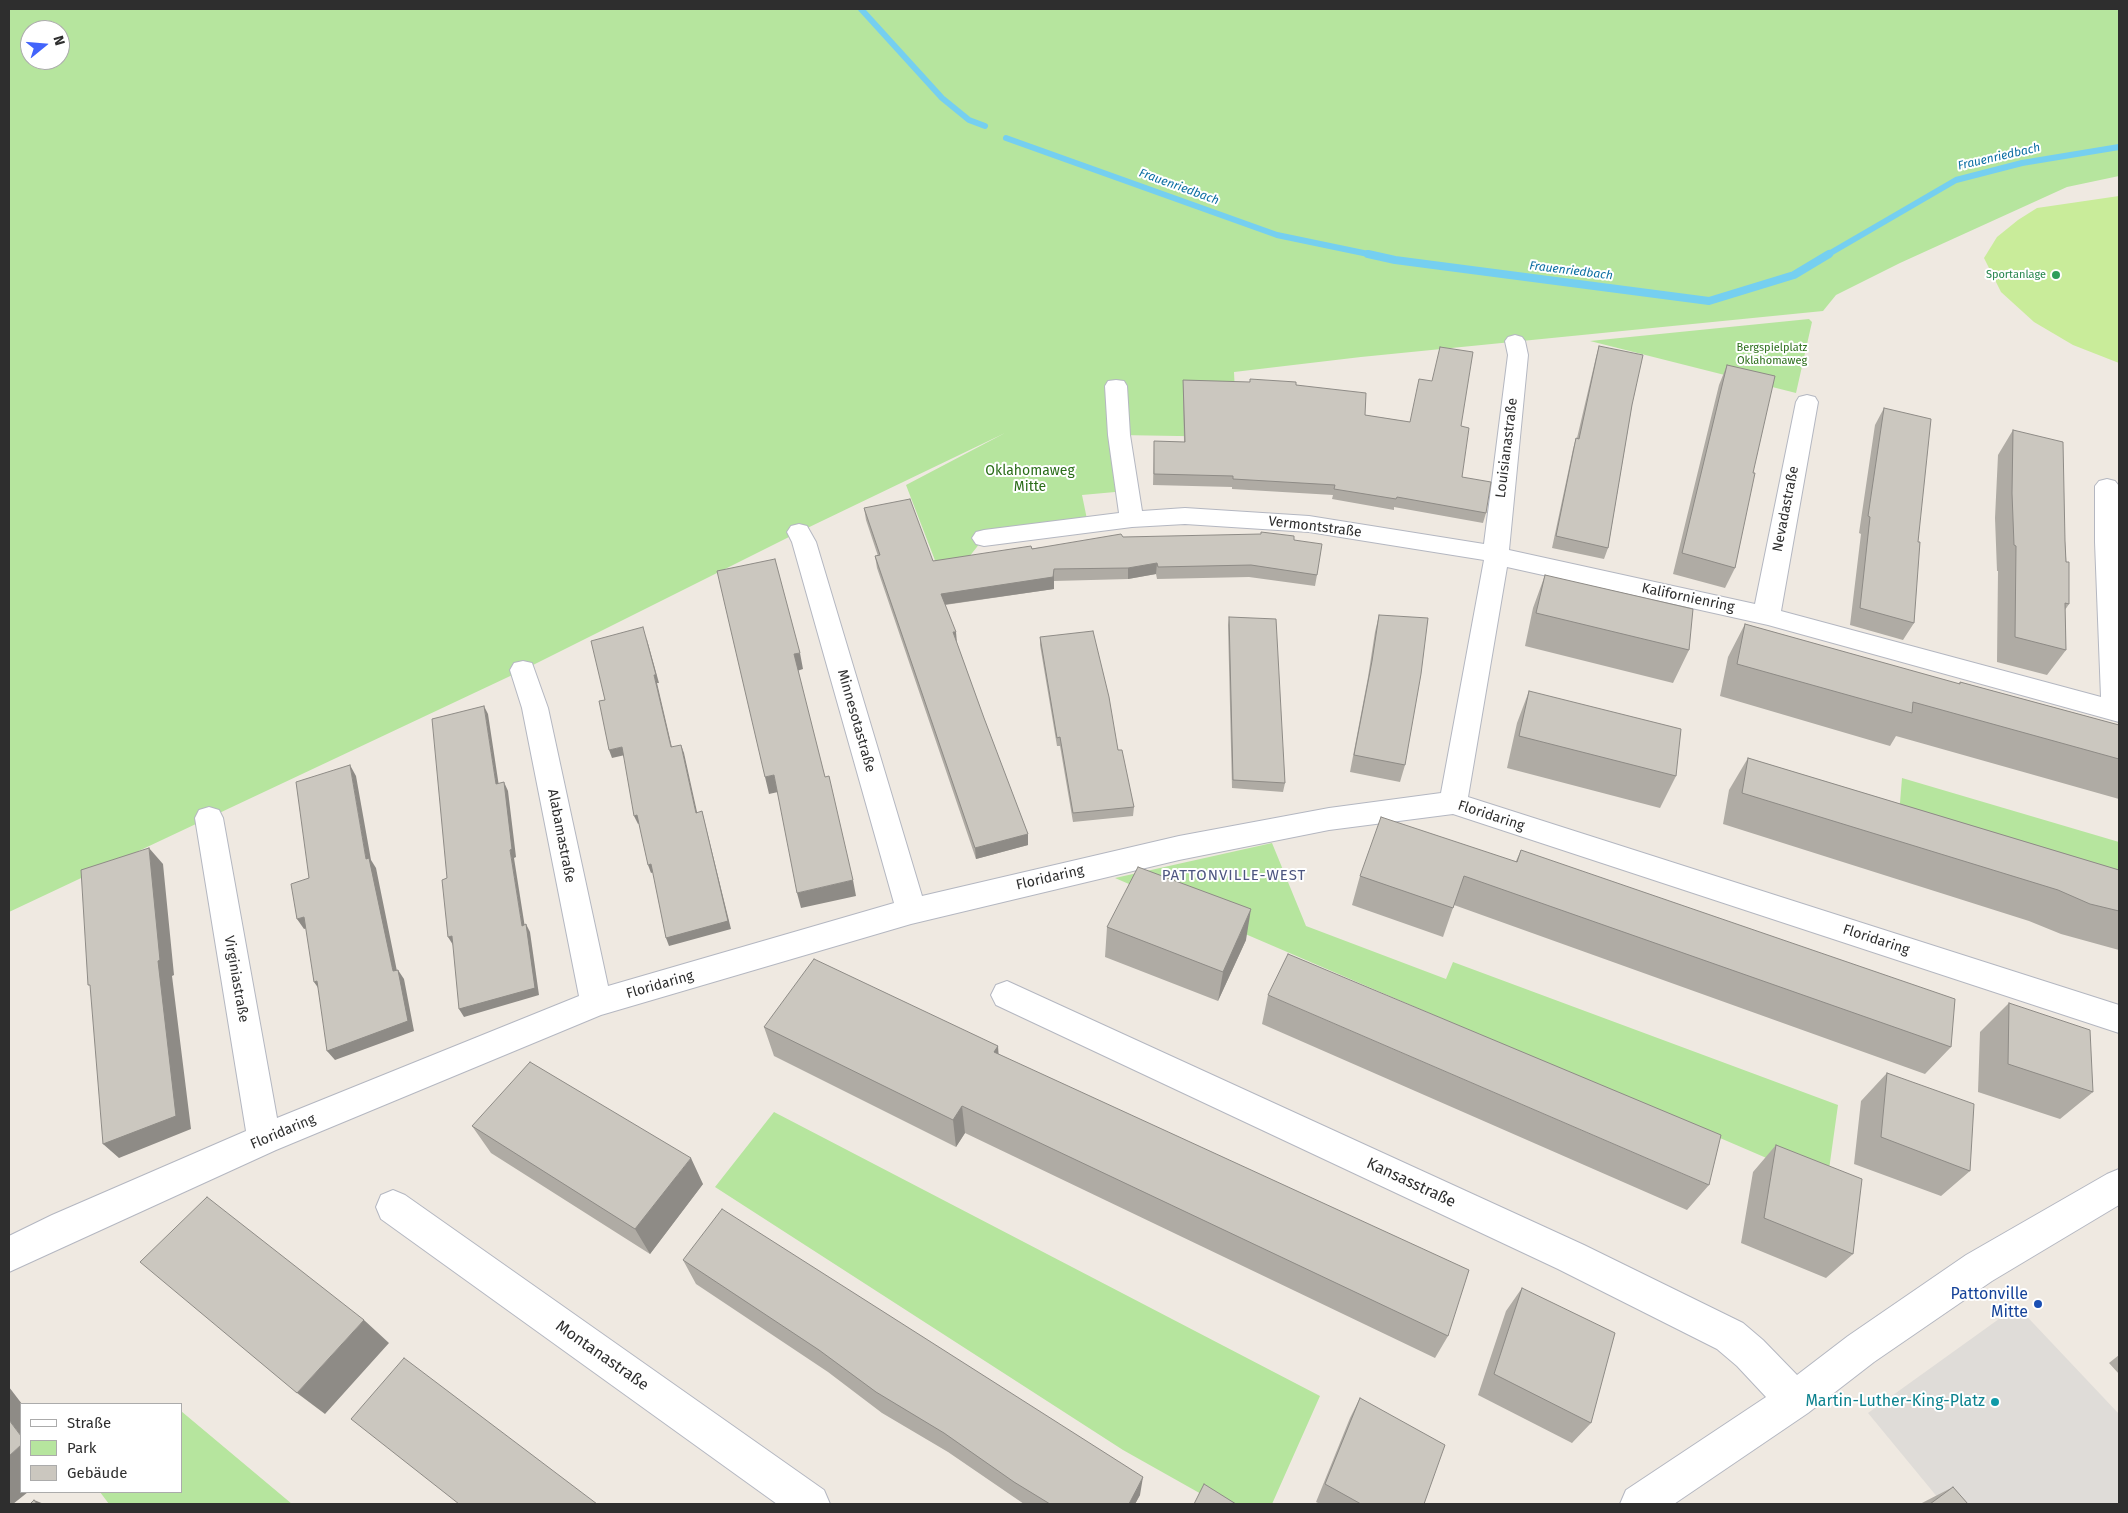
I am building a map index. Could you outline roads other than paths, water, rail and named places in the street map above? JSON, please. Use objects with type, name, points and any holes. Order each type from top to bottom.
[{"type":"street","name":"Louisianastraße","points":[[1497,556],[1496,545],[1518,355],[1515,341]]},
{"type":"street","points":[[1116,386],[1120,444],[1126,491],[1132,519]]},
{"type":"street","name":"Nevadastraße","points":[[1768,616],[1768,602],[1807,402]]},
{"type":"street","points":[[2107,486],[2114,693],[2118,712]]},
{"type":"street","name":"Vermontstraße","points":[[984,538],[1132,519],[1185,516],[1249,518],[1309,524],[1477,550],[1497,556]]},
{"type":"street","name":"Minnesotastraße","points":[[799,532],[804,542],[911,911]]},
{"type":"street","name":"Kalifornienring","points":[[1497,556],[1768,616],[2118,712]]},
{"type":"street","points":[[1453,803],[1497,556]]},
{"type":"street","name":"Alabamastraße","points":[[523,670],[535,708],[596,1003]]},
{"type":"street","name":"Floridaring","points":[[9,1254],[64,1227],[264,1139],[596,1003],[911,911],[1179,848],[1329,819],[1453,803],[2119,1019]]},
{"type":"street","name":"Virginiastraße","points":[[209,818],[264,1139]]},
{"type":"street","name":"Kansasstraße","points":[[1007,995],[1571,1257],[1730,1336],[1750,1353],[1795,1400]]},
{"type":"street","points":[[1640,1504],[1795,1400],[1861,1349],[1979,1268],[2119,1186]]},
{"type":"street","name":"Montanastraße","points":[[393,1207],[810,1504]]},
{"type":"waterway","name":"Frauenriedbach","points":[[861,9],[942,98],[969,120],[985,126]]},
{"type":"waterway","name":"Frauenriedbach","points":[[1006,138],[1277,235],[1373,255]]},
{"type":"waterway","name":"Frauenriedbach","points":[[1827,255],[1956,180],[2022,163],[2119,147]]},
{"type":"waterway","name":"Frauenriedbach","points":[[1368,254],[1395,260],[1709,301],[1794,275],[1829,254]]},
{"type":"place","name":"Sportanlage","points":[[2056,275]]},
{"type":"place","name":"Pattonville Mitte","points":[[2038,1304]]},
{"type":"place","name":"Martin-Luther-King-Platz","points":[[1995,1402]]},
{"type":"district","name":"PATTONVILLE-WEST","points":[[1234,876]]},
{"type":"park label","name":"Bergspielplatz Oklahomaweg","points":[[1772,354]]},
{"type":"park label","name":"Oklahomaweg Mitte","points":[[1030,480]]}]
